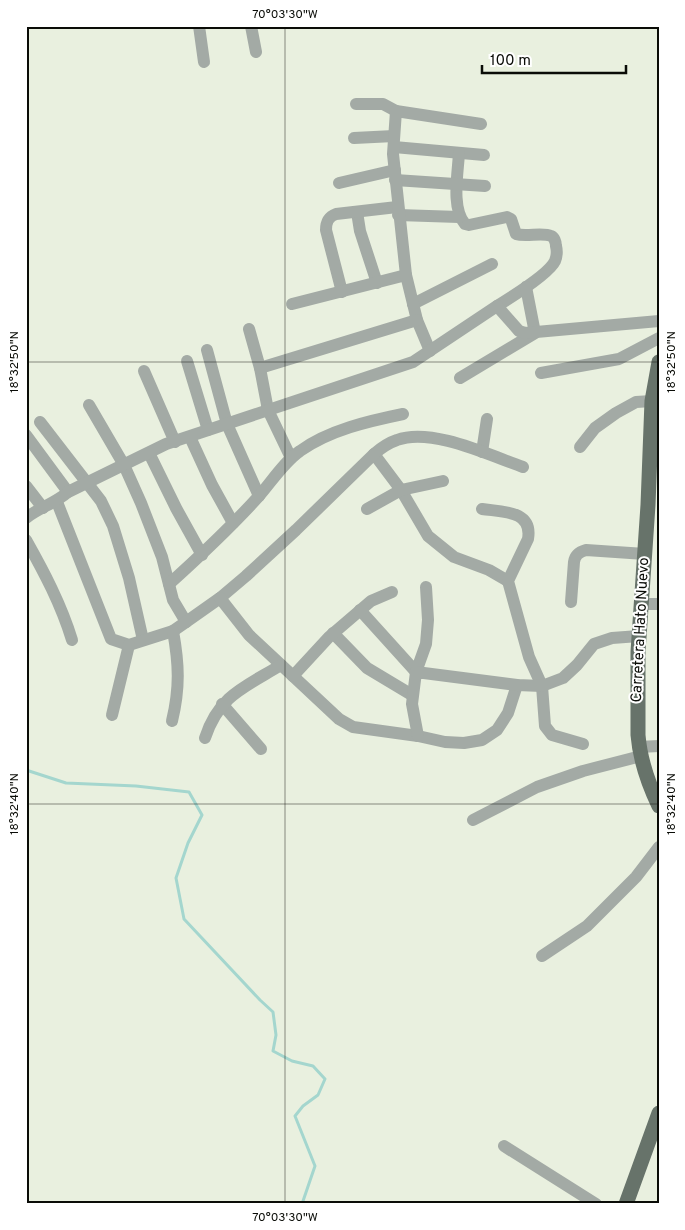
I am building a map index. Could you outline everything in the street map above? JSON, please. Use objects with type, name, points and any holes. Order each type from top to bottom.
[{"type":"main road","name":"Carretera Hato Nuevo","points":[[659,362],[652,401],[639,636],[640,752],[648,783],[659,806]]},
{"type":"main road","points":[[626,1204],[659,1113]]},
{"type":"street","points":[[200,26],[204,62]]},
{"type":"street","points":[[251,26],[256,52]]},
{"type":"street","points":[[356,104],[383,104],[396,111],[481,124]]},
{"type":"street","points":[[396,111],[394,141],[395,175],[406,275],[417,320],[430,351]]},
{"type":"street","points":[[354,138],[394,141],[459,153],[484,155]]},
{"type":"street","points":[[26,518],[57,502],[68,492],[174,442],[413,362],[526,287],[553,263],[556,254],[556,244],[552,236],[516,234],[511,219],[507,217],[468,226],[463,223],[457,207],[459,153]]},
{"type":"street","points":[[339,183],[395,175],[485,186]]},
{"type":"street","points":[[342,292],[326,226],[327,221],[332,216],[357,212],[398,211],[459,216]]},
{"type":"street","points":[[357,212],[360,231],[377,284]]},
{"type":"street","points":[[412,304],[492,264]]},
{"type":"street","points":[[292,304],[377,284],[406,275]]},
{"type":"street","points":[[526,287],[535,333]]},
{"type":"street","points":[[496,306],[519,331],[535,333],[659,322]]},
{"type":"street","points":[[260,368],[417,320]]},
{"type":"street","points":[[249,329],[260,368],[268,410],[291,458]]},
{"type":"street","points":[[460,378],[535,333]]},
{"type":"street","points":[[541,373],[619,359],[659,338]]},
{"type":"street","points":[[207,350],[227,424],[259,496]]},
{"type":"street","points":[[187,361],[208,430]]},
{"type":"street","points":[[144,371],[174,442]]},
{"type":"street","points":[[580,447],[595,428],[616,413],[636,402],[652,401]]},
{"type":"street","points":[[89,405],[124,465],[142,503],[162,558],[173,600],[186,622]]},
{"type":"street","points":[[169,584],[202,555],[259,496],[291,458],[300,451],[326,435],[375,420],[403,414]]},
{"type":"street","points":[[482,452],[487,419]]},
{"type":"street","points":[[40,422],[101,500],[113,526],[129,578],[144,640]]},
{"type":"street","points":[[26,435],[68,492]]},
{"type":"street","points":[[57,502],[111,639],[129,645],[173,631],[220,598],[296,530],[374,454],[398,439],[420,436],[444,439],[523,466]]},
{"type":"street","points":[[190,437],[212,485],[233,523]]},
{"type":"street","points":[[149,453],[202,555]]},
{"type":"street","points":[[374,454],[401,490],[428,536],[454,556],[508,580]]},
{"type":"street","points":[[367,509],[401,490],[443,481]]},
{"type":"street","points":[[26,486],[43,508]]},
{"type":"street","points":[[482,509],[516,514],[526,521],[529,528],[528,538],[524,550],[508,580],[530,657],[542,686],[545,726],[552,735],[583,744]]},
{"type":"street","points":[[26,540],[64,614],[72,640]]},
{"type":"street","points":[[571,602],[574,562],[581,552],[586,550],[645,554]]},
{"type":"street","points":[[418,736],[412,695],[416,672],[426,644],[428,620],[426,587]]},
{"type":"street","points":[[293,676],[333,633],[360,610],[371,601],[392,592]]},
{"type":"street","points":[[220,598],[249,635],[344,723],[353,727],[418,736],[445,742],[464,743],[482,740],[498,730],[508,713],[517,685]]},
{"type":"street","points":[[641,604],[659,604]]},
{"type":"street","points":[[360,610],[416,672],[517,685],[542,686],[563,678],[577,665],[594,644],[612,638],[639,636]]},
{"type":"street","points":[[172,721],[177,699],[178,678],[178,661],[173,631]]},
{"type":"street","points":[[333,633],[368,668],[412,695]]},
{"type":"street","points":[[112,715],[129,645]]},
{"type":"street","points":[[205,738],[210,722],[222,704],[235,693],[282,665]]},
{"type":"street","points":[[222,704],[261,749]]},
{"type":"street","points":[[473,820],[538,787],[659,746]]},
{"type":"street","points":[[542,956],[587,926],[636,877],[659,847]]},
{"type":"street","points":[[504,1146],[596,1204]]},
{"type":"waterway","points":[[26,770],[66,783],[136,786],[189,792],[202,815],[188,843],[176,878],[184,919],[273,1012],[276,1035],[273,1051],[292,1061],[313,1066],[325,1079],[318,1095],[303,1106],[295,1116],[315,1166],[302,1204]]}]
